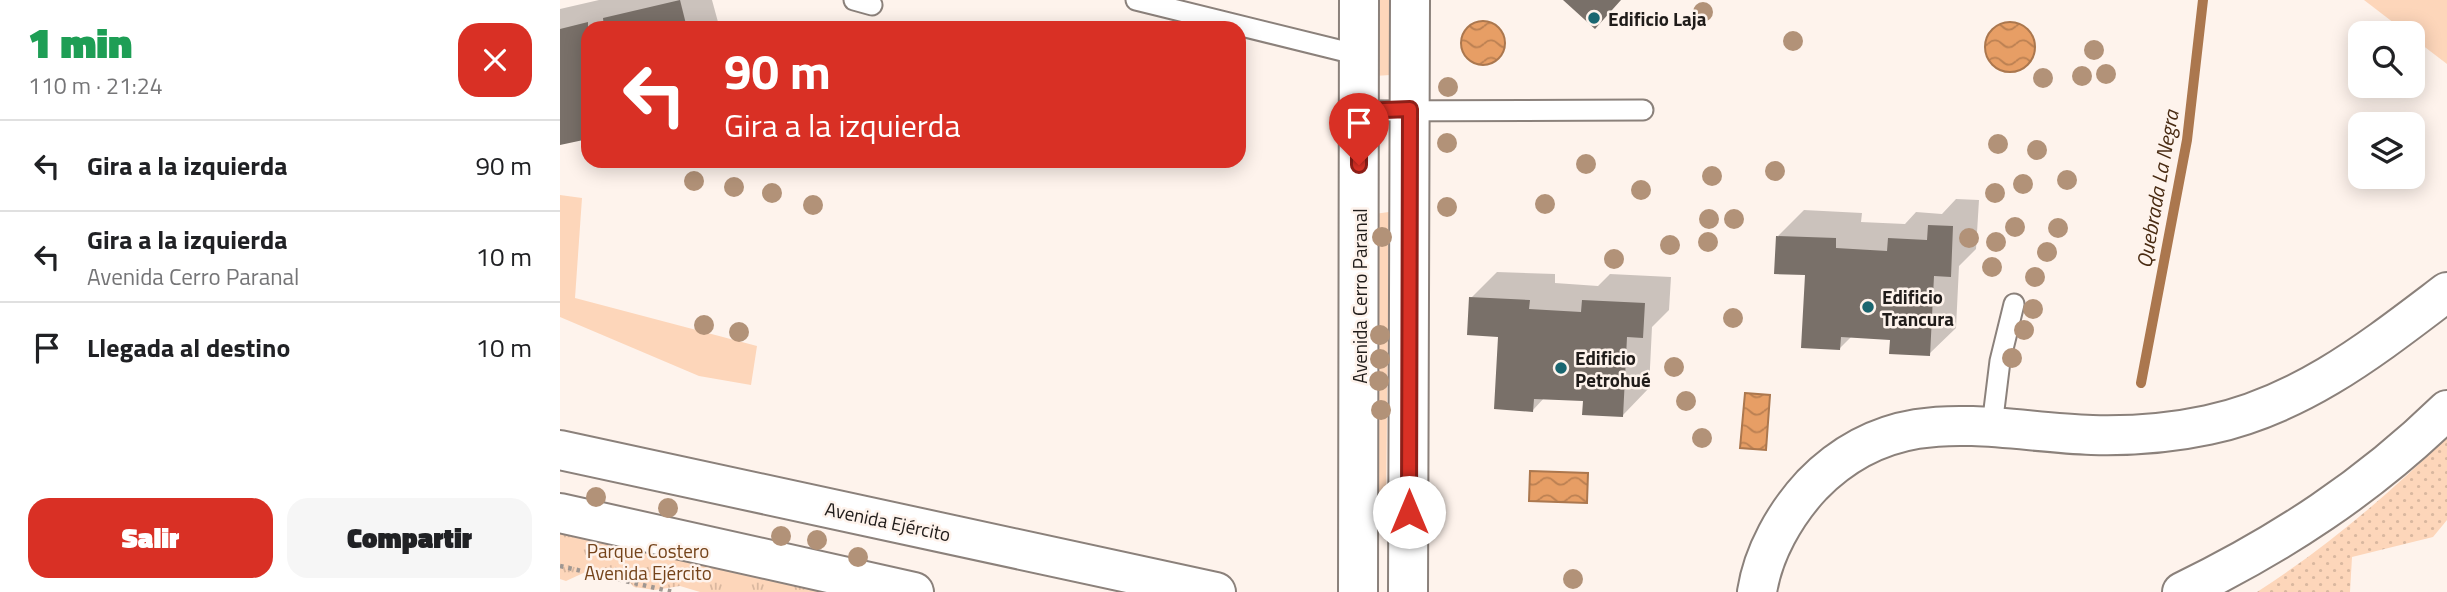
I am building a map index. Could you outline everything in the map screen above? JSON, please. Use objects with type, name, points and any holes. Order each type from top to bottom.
[{"type":"main road","name":"Avenida Cerro Paranal","points":[[1358,592],[1359,0]]},
{"type":"main road","points":[[1408,592],[1410,0]]},
{"type":"main road","points":[[1757,592],[1765,561],[1785,520],[1818,480],[1850,454],[1896,432],[1921,426],[1962,424],[2093,435],[2130,434],[2208,425],[2245,415],[2300,393],[2338,372],[2447,292]]},
{"type":"main road","points":[[2182,592],[2252,558],[2322,514],[2388,464],[2447,410]]},
{"type":"main road","name":"Avenida Ejército","points":[[560,450],[1216,592]]},
{"type":"main road","points":[[560,513],[914,592]]},
{"type":"lane","points":[[1136,0],[1221,21]]},
{"type":"lane","points":[[1246,27],[1359,55]]},
{"type":"lane","points":[[1359,111],[1643,110]]},
{"type":"lane","points":[[1992,426],[2000,361],[2014,303]]},
{"type":"path","points":[[560,566],[673,592]]},
{"type":"green space","points":[[1375,0],[1390,0],[1390,75],[1375,76]]},
{"type":"green space","points":[[2364,0],[2447,0],[2447,64],[2425,47],[2425,21],[2391,21]]},
{"type":"green space","points":[[560,195],[582,198],[575,298],[757,346],[751,385],[699,376],[560,317]]},
{"type":"green space","points":[[1389,212],[1386,515],[1373,516],[1374,214]]},
{"type":"green space","points":[[2447,437],[2447,520],[2433,537],[2352,557],[2350,592],[2257,592],[2356,519]]},
{"type":"green space","name":"Parque Costero Avenida Ejército","points":[[560,513],[859,592],[700,592],[680,586],[655,590],[634,587],[621,573],[592,569],[566,581],[560,579]]},
{"type":"water","points":[[1483,21],[1498,28],[1505,43],[1498,58],[1483,65],[1468,58],[1461,43],[1468,28]]},
{"type":"water","points":[[2010,22],[2028,29],[2035,47],[2028,65],[2010,72],[1992,65],[1985,47],[1992,29]]},
{"type":"water","points":[[1745,393],[1770,395],[1766,450],[1740,448]]},
{"type":"water","points":[[1530,471],[1588,473],[1587,503],[1529,501]]},
{"type":"building","points":[[680,0],[685,21],[603,21],[603,18]]},
{"type":"building","name":"Edificio Laja","points":[[1563,0],[1621,0],[1595,29]]},
{"type":"building","points":[[581,24],[581,140],[560,145],[560,29]]},
{"type":"building","name":"Edificio Trancura","points":[[1928,225],[1953,226],[1951,277],[1934,276],[1930,356],[1889,354],[1890,340],[1841,337],[1840,350],[1801,348],[1805,275],[1774,274],[1776,236],[1836,238],[1836,248],[1887,251],[1888,238],[1927,240]]},
{"type":"building","name":"Edificio Petrohué","points":[[1469,297],[1530,300],[1529,309],[1581,312],[1582,300],[1645,303],[1643,338],[1627,337],[1623,417],[1582,415],[1583,401],[1534,399],[1533,412],[1494,409],[1498,337],[1467,335]]},
{"type":"waterway","name":"Quebrada La Negra","points":[[2141,383],[2187,140],[2203,0]]},
{"type":"place","name":"Edificio Laja","points":[[1594,18]]},
{"type":"place","name":"Edificio Trancura","points":[[1868,307]]},
{"type":"place","name":"Edificio Petrohué","points":[[1561,368]]},
{"type":"route","points":[[1359,165],[1359,111],[1410,109],[1409,512]]}]
